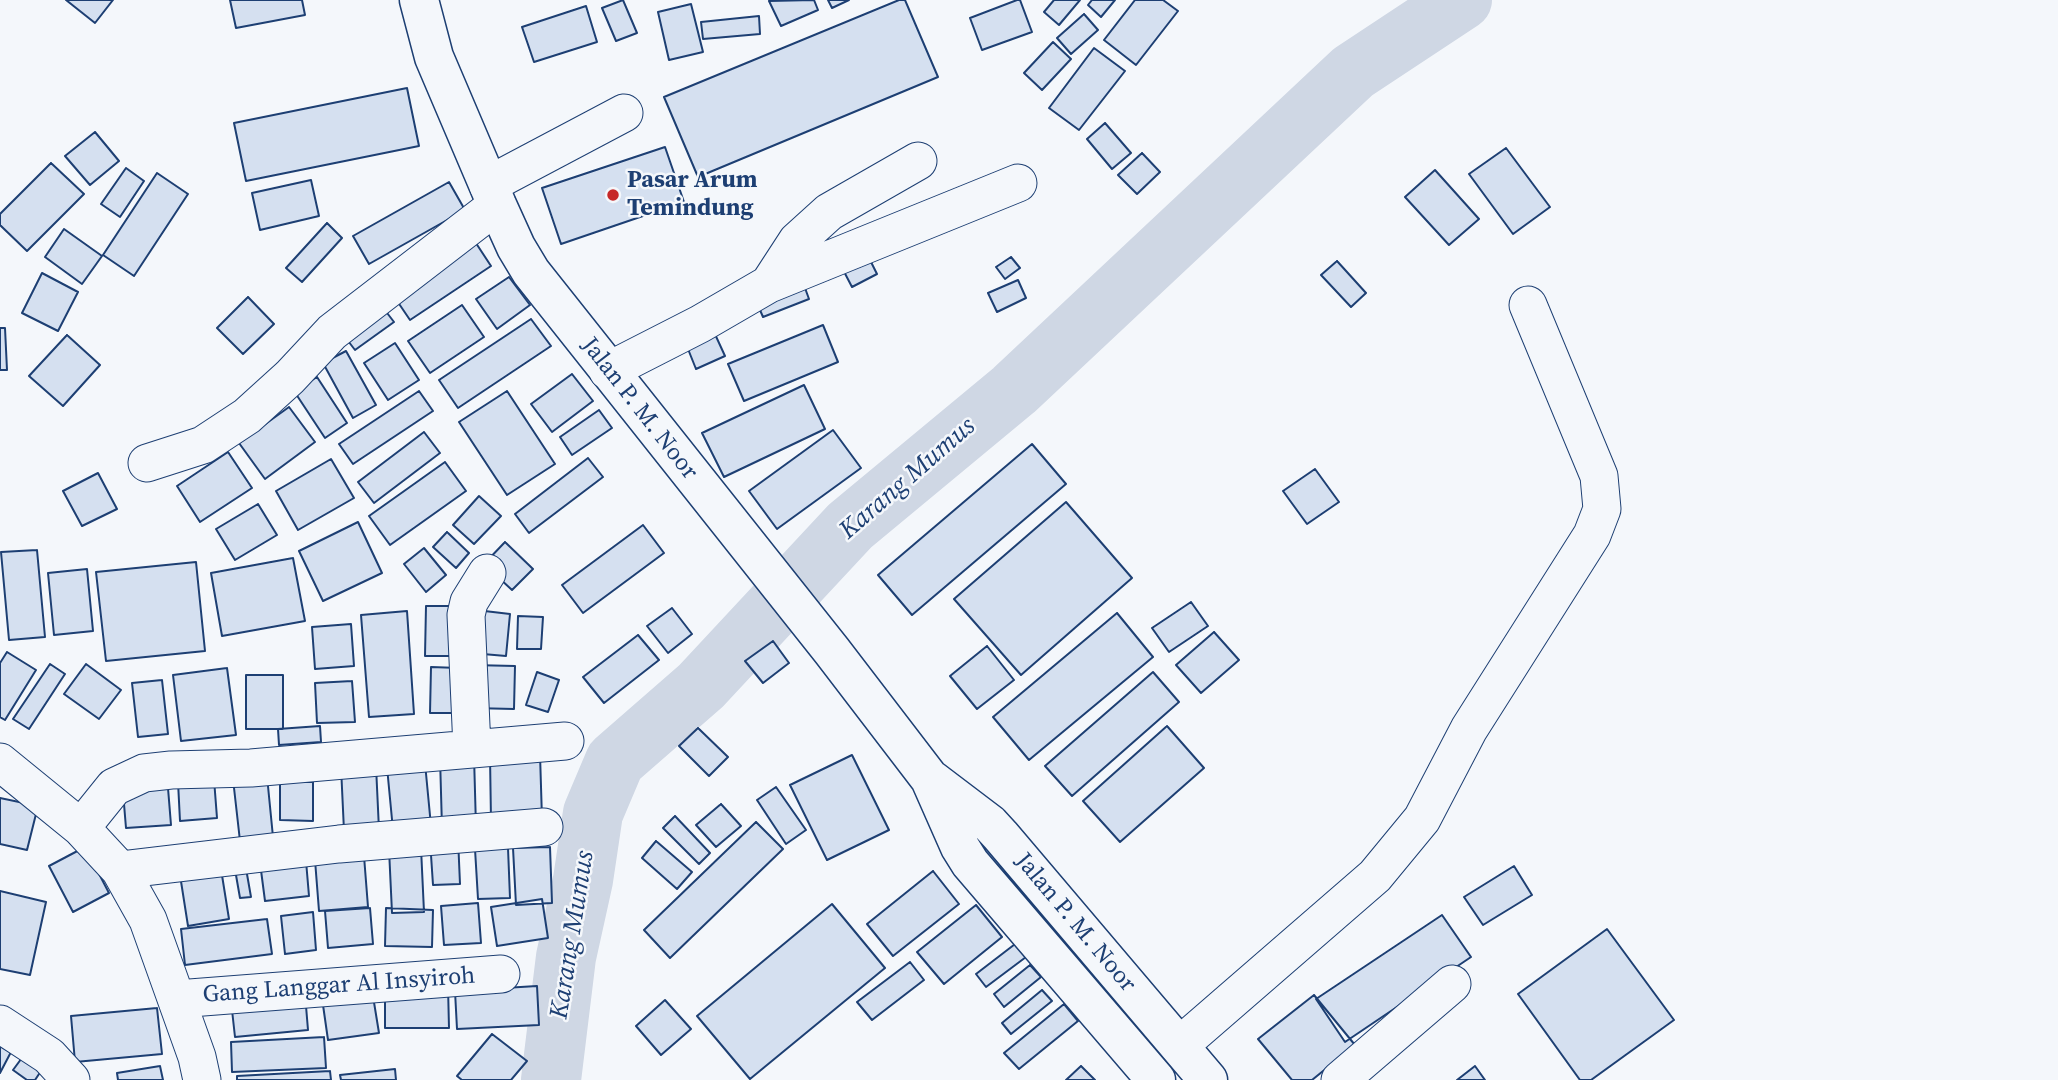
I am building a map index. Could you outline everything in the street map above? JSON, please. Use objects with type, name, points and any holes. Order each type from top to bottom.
[{"type":"highway","name":"Jalan P. M. Noor","points":[[419,0],[434,57],[492,195],[531,272],[832,651],[930,779],[960,847],[970,863],[1156,1080]]},
{"type":"highway","name":"Jalan P. M. Noor","points":[[930,779],[990,824],[1208,1080]]},
{"type":"street","points":[[147,463],[203,445],[247,416],[290,377],[332,332],[492,195],[624,113]]},
{"type":"street","points":[[769,284],[797,242],[829,212],[918,161]]},
{"type":"street","points":[[608,371],[700,324],[769,284],[1018,183]]},
{"type":"street","points":[[1179,1046],[1375,877],[1422,820],[1469,729],[1592,535],[1602,509],[1599,476],[1528,304]]},
{"type":"street","points":[[472,748],[466,615],[469,602],[487,573]]},
{"type":"street","points":[[81,828],[114,787],[144,773],[251,768],[565,741]]},
{"type":"street","points":[[0,762],[81,828],[120,870],[148,920],[197,1057],[202,1080]]},
{"type":"street","points":[[120,870],[339,844],[544,828]]},
{"type":"street","name":"Gang Langgar Al Insyiroh","points":[[177,999],[501,974]]},
{"type":"street","points":[[1340,1080],[1452,985]]},
{"type":"street","points":[[0,1024],[49,1056],[71,1080]]},
{"type":"building","points":[[66,0],[113,0],[95,23]]},
{"type":"building","points":[[230,0],[302,0],[305,15],[236,28]]},
{"type":"building","points":[[623,0],[637,33],[616,41],[602,8]]},
{"type":"building","points":[[814,0],[818,10],[781,26],[769,1]]},
{"type":"building","points":[[828,0],[849,0],[832,8]]},
{"type":"building","points":[[899,0],[905,0],[938,77],[698,177],[664,97]]},
{"type":"building","points":[[1020,0],[1032,32],[982,50],[970,18]]},
{"type":"building","points":[[1054,0],[1080,0],[1059,25],[1044,12]]},
{"type":"building","points":[[1092,0],[1115,0],[1101,17],[1088,5]]},
{"type":"building","points":[[1135,0],[1163,0],[1178,11],[1136,65],[1104,40]]},
{"type":"building","points":[[691,4],[703,52],[669,60],[658,12]]},
{"type":"building","points":[[586,6],[597,42],[534,62],[522,27]]},
{"type":"building","points":[[1084,14],[1098,30],[1071,54],[1057,38]]},
{"type":"building","points":[[759,16],[760,34],[703,39],[701,22]]},
{"type":"building","points":[[1053,42],[1071,59],[1042,90],[1024,73]]},
{"type":"building","points":[[1094,48],[1125,71],[1079,130],[1049,108]]},
{"type":"building","points":[[407,88],[419,146],[246,181],[234,123]]},
{"type":"building","points":[[1105,123],[1131,153],[1112,169],[1087,139]]},
{"type":"building","points":[[95,132],[119,161],[90,185],[65,156]]},
{"type":"building","name":"Pasar Arum Temindung","points":[[665,147],[684,202],[561,244],[542,188]]},
{"type":"building","points":[[1506,148],[1550,207],[1513,234],[1469,174]]},
{"type":"building","points":[[1142,153],[1160,172],[1137,194],[1118,175]]},
{"type":"building","points":[[51,163],[84,194],[27,251],[0,225],[0,214]]},
{"type":"building","points":[[126,168],[144,181],[120,217],[101,204]]},
{"type":"building","points":[[1435,170],[1479,219],[1449,245],[1405,197]]},
{"type":"building","points":[[157,173],[188,194],[134,276],[103,255]]},
{"type":"building","points":[[311,180],[319,216],[260,230],[252,193]]},
{"type":"building","points":[[449,182],[465,210],[369,264],[353,236]]},
{"type":"building","points":[[327,223],[342,238],[302,282],[286,268]]},
{"type":"building","points":[[64,229],[102,256],[82,284],[45,257]]},
{"type":"building","points":[[470,234],[491,266],[410,320],[389,289]]},
{"type":"building","points":[[865,250],[877,274],[852,287],[839,262]]},
{"type":"building","points":[[1011,257],[1020,268],[1005,279],[996,267]]},
{"type":"building","points":[[1337,261],[1366,293],[1351,307],[1321,275]]},
{"type":"building","points":[[42,273],[78,292],[58,331],[22,313]]},
{"type":"building","points":[[509,277],[530,305],[497,329],[476,299]]},
{"type":"building","points":[[801,277],[809,299],[763,317],[754,296]]},
{"type":"building","points":[[1018,280],[1026,298],[997,312],[988,293]]},
{"type":"building","points":[[248,297],[274,324],[243,354],[217,328]]},
{"type":"building","points":[[381,305],[394,322],[355,350],[342,333]]},
{"type":"building","points":[[462,305],[484,337],[430,373],[408,341]]},
{"type":"building","points":[[531,319],[551,346],[458,408],[439,380]]},
{"type":"building","points":[[823,325],[838,362],[744,401],[728,364]]},
{"type":"building","points":[[0,328],[5,328],[7,370],[0,370]]},
{"type":"building","points":[[714,332],[725,356],[696,369],[686,344]]},
{"type":"building","points":[[67,335],[100,365],[63,406],[29,376]]},
{"type":"building","points":[[395,343],[419,380],[388,400],[364,363]]},
{"type":"building","points":[[346,351],[376,405],[353,418],[323,363]]},
{"type":"building","points":[[572,374],[593,401],[552,432],[531,404]]},
{"type":"building","points":[[317,377],[347,423],[325,438],[294,391]]},
{"type":"building","points":[[804,385],[825,429],[724,477],[702,433]]},
{"type":"building","points":[[419,391],[433,411],[353,464],[339,444]]},
{"type":"building","points":[[507,391],[555,464],[507,495],[459,422]]},
{"type":"building","points":[[289,407],[315,442],[265,479],[239,443]]},
{"type":"building","points":[[599,410],[612,428],[572,455],[560,437]]},
{"type":"building","points":[[833,430],[861,468],[777,529],[749,491]]},
{"type":"building","points":[[424,432],[440,453],[374,503],[358,482]]},
{"type":"building","points":[[1032,444],[1066,484],[912,615],[878,575]]},
{"type":"building","points":[[228,452],[252,488],[200,522],[177,486]]},
{"type":"building","points":[[588,458],[603,477],[529,533],[515,514]]},
{"type":"building","points":[[331,459],[354,498],[298,530],[276,491]]},
{"type":"building","points":[[445,462],[466,491],[390,545],[369,516]]},
{"type":"building","points":[[1315,469],[1339,502],[1307,524],[1283,491]]},
{"type":"building","points":[[98,473],[117,509],[82,526],[63,491]]},
{"type":"building","points":[[479,496],[501,516],[474,544],[453,525]]},
{"type":"building","points":[[1066,502],[1132,578],[1021,675],[954,599]]},
{"type":"building","points":[[258,504],[277,535],[235,560],[216,529]]},
{"type":"building","points":[[358,522],[382,573],[323,601],[299,551]]},
{"type":"building","points":[[643,525],[664,553],[583,613],[562,585]]},
{"type":"building","points":[[447,532],[469,553],[456,568],[433,547]]},
{"type":"building","points":[[505,542],[533,569],[512,590],[484,564]]},
{"type":"building","points":[[424,548],[446,575],[426,592],[404,564]]},
{"type":"building","points":[[37,550],[45,637],[9,640],[1,552]]},
{"type":"building","points":[[293,558],[305,621],[222,636],[211,573]]},
{"type":"building","points":[[196,562],[205,651],[106,661],[96,572]]},
{"type":"building","points":[[87,569],[93,631],[54,635],[48,573]]},
{"type":"building","points":[[1191,602],[1208,626],[1169,652],[1152,628]]},
{"type":"building","points":[[426,606],[456,606],[455,656],[425,656]]},
{"type":"building","points":[[672,608],[692,634],[668,653],[647,626]]},
{"type":"building","points":[[476,610],[510,614],[506,656],[471,653]]},
{"type":"building","points":[[407,611],[414,714],[369,717],[361,615]]},
{"type":"building","points":[[1117,613],[1153,657],[1029,760],[993,717]]},
{"type":"building","points":[[518,616],[543,617],[541,649],[517,649]]},
{"type":"building","points":[[351,624],[354,666],[315,669],[312,627]]},
{"type":"building","points":[[1214,632],[1239,660],[1201,693],[1176,665]]},
{"type":"building","points":[[638,635],[659,660],[604,703],[583,677]]},
{"type":"building","points":[[773,641],[789,663],[763,683],[745,661]]},
{"type":"building","points":[[987,646],[1014,680],[977,709],[950,676]]},
{"type":"building","points":[[7,652],[36,670],[5,720],[0,717],[0,663]]},
{"type":"building","points":[[50,664],[65,674],[29,729],[13,719]]},
{"type":"building","points":[[86,664],[121,690],[99,719],[64,694]]},
{"type":"building","points":[[472,665],[515,666],[514,709],[472,708]]},
{"type":"building","points":[[431,667],[459,668],[459,713],[430,713]]},
{"type":"building","points":[[227,668],[236,735],[181,741],[173,675]]},
{"type":"building","points":[[537,672],[559,680],[548,712],[526,705]]},
{"type":"building","points":[[1153,672],[1179,702],[1072,796],[1045,766]]},
{"type":"building","points":[[246,675],[283,675],[283,729],[246,729]]},
{"type":"building","points":[[162,680],[168,734],[138,737],[132,683]]},
{"type":"building","points":[[352,681],[355,722],[317,723],[315,683]]},
{"type":"building","points":[[320,726],[321,742],[279,745],[278,729]]},
{"type":"building","points":[[1167,726],[1204,768],[1120,842],[1083,801]]},
{"type":"building","points":[[698,728],[728,757],[709,776],[679,746]]},
{"type":"building","points":[[540,754],[542,819],[491,821],[490,756]]},
{"type":"building","points":[[852,755],[889,830],[827,860],[790,785]]},
{"type":"building","points":[[474,756],[476,827],[442,828],[440,757]]},
{"type":"building","points":[[425,763],[431,826],[393,830],[387,767]]},
{"type":"building","points":[[376,766],[379,830],[344,831],[341,767]]},
{"type":"building","points":[[267,776],[273,837],[240,841],[233,779]]},
{"type":"building","points":[[214,779],[217,818],[180,821],[178,782]]},
{"type":"building","points":[[280,782],[313,782],[313,821],[280,820]]},
{"type":"building","points":[[776,787],[806,830],[786,844],[757,800]]},
{"type":"building","points":[[168,788],[171,825],[126,828],[123,792]]},
{"type":"building","points":[[0,798],[38,806],[27,850],[0,844]]},
{"type":"building","points":[[721,804],[741,826],[716,847],[696,825]]},
{"type":"building","points":[[675,816],[710,853],[699,864],[663,828]]},
{"type":"building","points":[[756,822],[783,849],[670,958],[644,930]]},
{"type":"building","points":[[458,838],[460,884],[433,885],[430,840]]},
{"type":"building","points":[[656,841],[692,872],[677,889],[642,858]]},
{"type":"building","points":[[85,847],[109,893],[73,912],[49,866]]},
{"type":"building","points":[[550,847],[552,903],[516,905],[513,848]]},
{"type":"building","points":[[421,848],[424,912],[392,913],[389,849]]},
{"type":"building","points":[[508,848],[510,898],[478,899],[475,849]]},
{"type":"building","points":[[305,849],[309,896],[265,901],[259,855]]},
{"type":"building","points":[[364,856],[368,907],[319,911],[315,860]]},
{"type":"building","points":[[244,857],[251,897],[240,898],[233,858]]},
{"type":"building","points":[[1514,866],[1532,895],[1483,925],[1464,897]]},
{"type":"building","points":[[221,869],[229,919],[188,926],[180,875]]},
{"type":"building","points":[[933,871],[959,904],[893,956],[867,924]]},
{"type":"building","points":[[0,891],[46,902],[30,975],[0,969]]},
{"type":"building","points":[[542,899],[548,938],[497,946],[491,907]]},
{"type":"building","points":[[478,903],[481,943],[444,945],[441,906]]},
{"type":"building","points":[[832,904],[885,968],[750,1079],[697,1016]]},
{"type":"building","points":[[976,905],[1002,937],[944,984],[917,952]]},
{"type":"building","points":[[370,908],[373,944],[328,948],[325,911]]},
{"type":"building","points":[[386,908],[433,910],[432,947],[385,946]]},
{"type":"building","points":[[313,912],[316,950],[285,954],[281,916]]},
{"type":"building","points":[[1442,915],[1471,957],[1345,1042],[1316,999]]},
{"type":"building","points":[[267,919],[272,954],[185,965],[181,929]]},
{"type":"building","points":[[1607,929],[1674,1020],[1591,1080],[1580,1080],[1518,994]]},
{"type":"building","points":[[1019,941],[1030,954],[986,987],[976,974]]},
{"type":"building","points":[[910,962],[924,980],[872,1020],[857,1002]]},
{"type":"building","points":[[1030,965],[1041,977],[1004,1007],[994,994]]},
{"type":"building","points":[[448,986],[449,1028],[385,1028],[385,987]]},
{"type":"building","points":[[537,986],[539,1025],[457,1029],[455,991]]},
{"type":"building","points":[[372,990],[379,1033],[328,1040],[322,998]]},
{"type":"building","points":[[1042,990],[1052,1001],[1011,1034],[1002,1023]]},
{"type":"building","points":[[305,994],[308,1030],[235,1037],[231,1001]]},
{"type":"building","points":[[1314,995],[1355,1045],[1312,1080],[1292,1080],[1258,1039]]},
{"type":"building","points":[[665,1000],[691,1029],[661,1055],[636,1026]]},
{"type":"building","points":[[1064,1004],[1078,1021],[1019,1069],[1004,1053]]},
{"type":"building","points":[[157,1008],[162,1054],[75,1062],[71,1016]]},
{"type":"building","points":[[492,1034],[527,1061],[511,1080],[462,1080],[457,1076]]},
{"type":"building","points":[[324,1037],[326,1068],[232,1072],[231,1042]]},
{"type":"building","points":[[0,1046],[11,1052],[0,1073]]},
{"type":"building","points":[[27,1051],[45,1065],[35,1080],[27,1080],[13,1070]]},
{"type":"building","points":[[160,1066],[163,1080],[118,1080],[117,1073]]},
{"type":"building","points":[[1081,1066],[1095,1080],[1066,1080]]},
{"type":"building","points":[[1475,1066],[1485,1080],[1457,1080]]},
{"type":"building","points":[[395,1069],[396,1080],[341,1080],[340,1075]]},
{"type":"building","points":[[330,1071],[331,1080],[237,1080],[237,1076]]},
{"type":"waterway","name":"Karang Mumus","points":[[551,1080],[566,957],[583,880],[593,813],[615,761],[701,686],[850,526],[1014,390],[1353,72],[1462,0]]},
{"type":"place","name":"Pasar Arum Temindung","points":[[613,195]]}]
